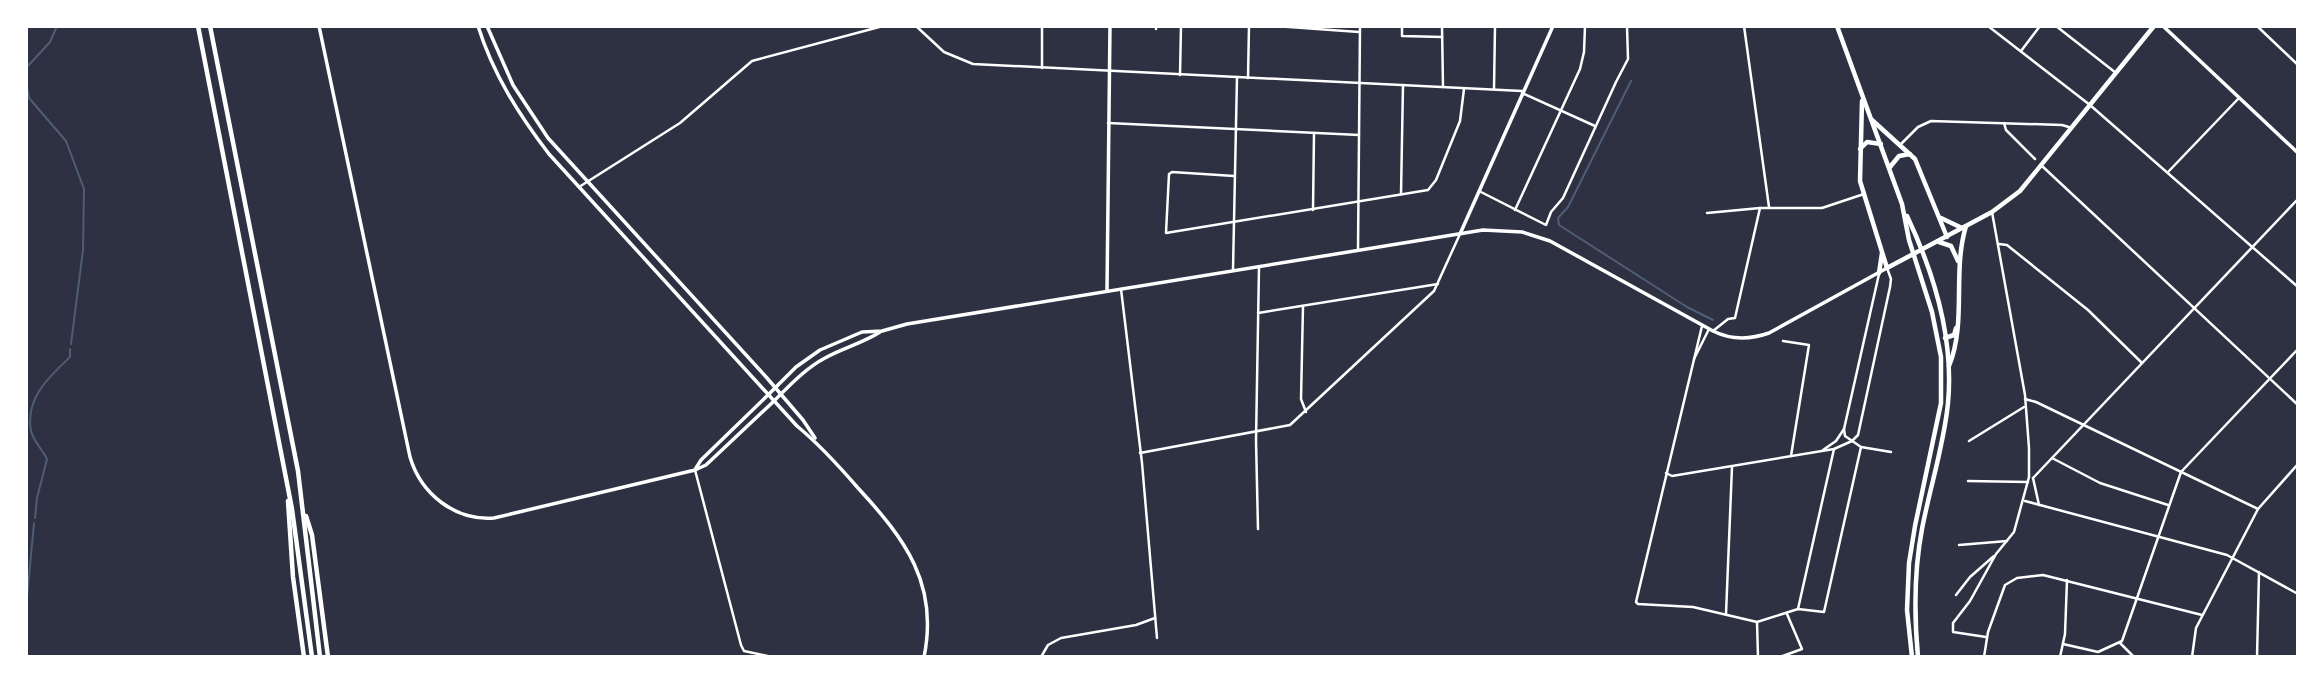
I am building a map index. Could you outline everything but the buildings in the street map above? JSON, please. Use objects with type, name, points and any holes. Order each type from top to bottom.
[{"type":"main road","points":[[198,26],[287,478],[312,657]]},
{"type":"main road","points":[[210,26],[304,507],[320,657]]},
{"type":"main road","points":[[319,26],[410,457],[416,474],[427,489],[447,506],[459,512],[490,519],[695,470],[706,465],[811,366],[882,331]]},
{"type":"main road","points":[[478,26],[489,58],[528,126],[579,187],[893,527],[912,556],[921,581],[928,627],[924,657]]},
{"type":"main road","points":[[487,26],[513,85],[537,124],[775,388],[803,420],[818,444]]},
{"type":"main road","points":[[1107,291],[1110,26]]},
{"type":"main road","points":[[1460,234],[1553,26]]},
{"type":"main road","points":[[1837,26],[1929,271],[1939,303],[1949,366],[1946,420],[1917,558],[1915,607],[1919,657]]},
{"type":"main road","points":[[695,470],[701,460],[796,367],[820,350],[862,332],[882,331],[919,322],[1460,234],[1503,230],[1544,239],[1711,330],[1736,338],[1764,334],[1992,212],[2020,191],[2154,26]]},
{"type":"main road","points":[[2163,26],[2298,153]]},
{"type":"main road","points":[[489,58],[498,54]]},
{"type":"main road","points":[[1862,96],[1859,171],[1887,268]]},
{"type":"main road","points":[[1870,117],[1915,159],[1947,237]]},
{"type":"main road","points":[[1860,150],[1867,142],[1881,144]]},
{"type":"main road","points":[[1890,167],[1899,156],[1911,154]]},
{"type":"main road","points":[[1904,210],[1909,240],[1936,330],[1942,384],[1936,430],[1909,563],[1907,610],[1912,657]]},
{"type":"main road","points":[[1938,214],[1946,222],[1965,227]]},
{"type":"main road","points":[[1949,366],[1957,342],[1958,263],[1965,227]]},
{"type":"main road","points":[[1938,242],[1951,246],[1958,263]]},
{"type":"main road","points":[[1879,273],[1882,252]]},
{"type":"main road","points":[[1945,338],[1954,335],[1958,320]]},
{"type":"main road","points":[[731,352],[738,346]]},
{"type":"main road","points":[[287,478],[292,577],[303,655]]},
{"type":"main road","points":[[304,507],[312,536],[328,657]]},
{"type":"street","points":[[579,187],[680,123],[752,61],[883,26]]},
{"type":"street","points":[[916,26],[937,47],[965,63],[1494,89],[1522,92],[1595,126]]},
{"type":"street","points":[[1042,26],[1042,68]]},
{"type":"street","points":[[1180,75],[1181,26]]},
{"type":"street","points":[[1248,78],[1249,26]]},
{"type":"street","points":[[1275,26],[1360,32]]},
{"type":"street","points":[[1358,250],[1360,26]]},
{"type":"street","points":[[1402,26],[1402,36],[1442,37]]},
{"type":"street","points":[[1442,26],[1443,87]]},
{"type":"street","points":[[1494,26],[1494,89]]},
{"type":"street","points":[[1515,210],[1583,60],[1585,26]]},
{"type":"street","points":[[1479,191],[1546,225],[1551,212],[1563,198],[1595,126],[1626,66],[1627,26]]},
{"type":"street","points":[[1744,26],[1769,207]]},
{"type":"street","points":[[1988,26],[2090,105],[2298,287]]},
{"type":"street","points":[[2021,51],[2040,26]]},
{"type":"street","points":[[2056,26],[2116,73]]},
{"type":"street","points":[[2257,26],[2298,65]]},
{"type":"street","points":[[1233,271],[1237,77]]},
{"type":"street","points":[[1401,194],[1403,85]]},
{"type":"street","points":[[1234,176],[1169,174],[1166,233],[1428,190],[1433,186],[1460,121],[1464,88]]},
{"type":"street","points":[[2168,172],[2239,98]]},
{"type":"street","points":[[1900,145],[1927,122],[2062,125],[2072,128]]},
{"type":"street","points":[[1108,123],[1359,135]]},
{"type":"street","points":[[2004,123],[2004,128],[2035,159]]},
{"type":"street","points":[[1313,210],[1314,133]]},
{"type":"street","points":[[2042,166],[2298,405]]},
{"type":"street","points":[[1707,213],[1769,207],[1822,208],[1864,194]]},
{"type":"street","points":[[1956,594],[2014,532],[2031,477],[2298,200]]},
{"type":"street","points":[[1692,362],[1711,330],[1728,319],[1735,318],[1760,208]]},
{"type":"street","points":[[1992,212],[2025,399],[2031,477],[2039,505]]},
{"type":"street","points":[[1140,453],[1290,425],[1425,300],[1438,284],[1460,234]]},
{"type":"street","points":[[1999,244],[2007,244],[2074,299],[2142,363]]},
{"type":"street","points":[[1258,529],[1259,267]]},
{"type":"street","points":[[1666,473],[1672,476],[1820,452],[1852,441],[1858,435],[1890,287],[1891,279],[1887,268]]},
{"type":"street","points":[[1879,273],[1844,429],[1845,436],[1861,447],[1891,452]]},
{"type":"street","points":[[1258,313],[1438,284]]},
{"type":"street","points":[[1121,289],[1157,638]]},
{"type":"street","points":[[1303,306],[1301,399],[1306,412]]},
{"type":"street","points":[[1702,326],[1670,454],[1636,602],[1638,604],[1693,607],[1757,622],[1798,609],[1824,612],[1861,447]]},
{"type":"street","points":[[1783,341],[1809,345],[1791,456]]},
{"type":"street","points":[[2063,644],[2098,652],[2120,643],[2181,472],[2298,349]]},
{"type":"street","points":[[2025,399],[2258,509]]},
{"type":"street","points":[[1969,441],[2024,407]]},
{"type":"street","points":[[1820,452],[1833,444],[1844,429]]},
{"type":"street","points":[[1798,609],[1833,444]]},
{"type":"street","points":[[2052,458],[2100,483],[2169,505]]},
{"type":"street","points":[[2192,657],[2196,628],[2258,509],[2298,464]]},
{"type":"street","points":[[1726,614],[1732,466]]},
{"type":"street","points":[[695,470],[741,646],[744,651],[772,657]]},
{"type":"street","points":[[1968,481],[2028,482]]},
{"type":"street","points":[[2023,500],[2232,557],[2298,594]]},
{"type":"street","points":[[1959,545],[2007,541]]},
{"type":"street","points":[[1986,637],[1953,632],[1953,623],[1970,601],[1996,554]]},
{"type":"street","points":[[2257,657],[2259,572]]},
{"type":"street","points":[[1984,657],[1986,637],[2007,582],[2036,575],[2067,580],[2202,615]]},
{"type":"street","points":[[2060,657],[2067,580]]},
{"type":"street","points":[[1780,657],[1802,649],[1787,614]]},
{"type":"street","points":[[1041,657],[1048,645],[1061,638],[1136,625],[1155,618]]},
{"type":"street","points":[[1757,622],[1758,657]]},
{"type":"street","points":[[2120,643],[2134,657]]},
{"type":"street","points":[[2097,657],[2098,652]]},
{"type":"waterway","points":[[26,68],[50,42],[57,26]]},
{"type":"waterway","points":[[1631,81],[1568,207],[1558,218],[1559,225],[1687,307],[1713,320]]},
{"type":"waterway","points":[[26,82],[29,98],[66,141],[84,189],[83,250],[71,344]]},
{"type":"waterway","points":[[35,518],[47,459],[31,431],[32,408],[40,389],[70,357],[70,349]]},
{"type":"waterway","points":[[26,609],[34,523]]}]
